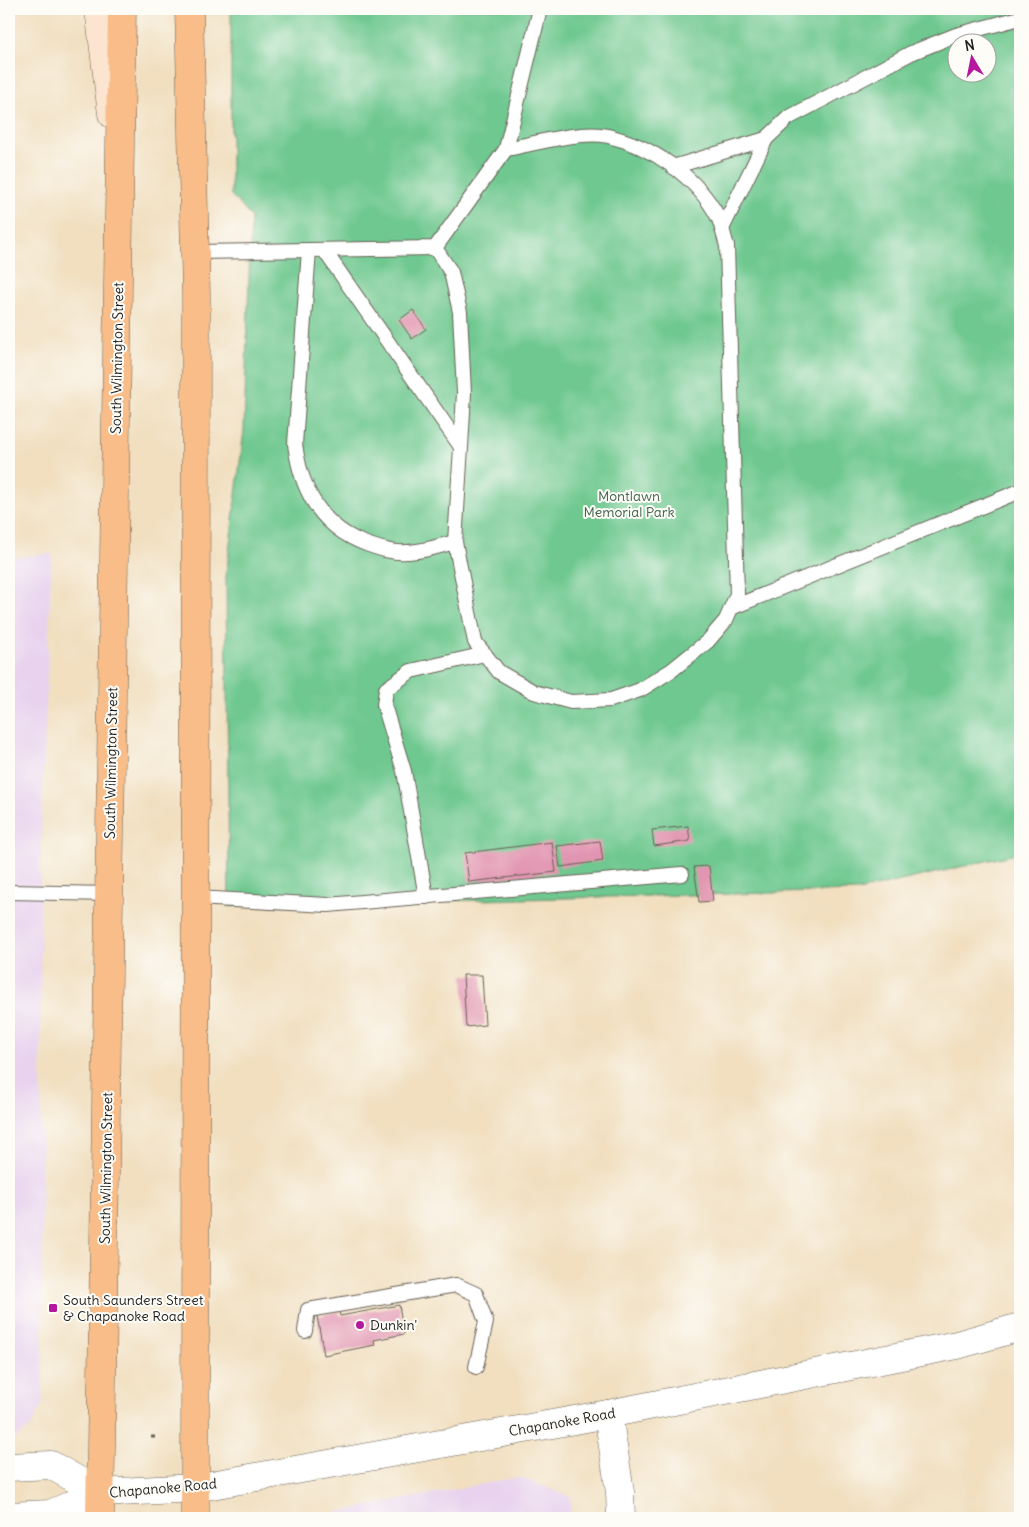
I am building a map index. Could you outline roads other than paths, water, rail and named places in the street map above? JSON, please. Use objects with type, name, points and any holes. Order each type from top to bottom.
[{"type":"highway","points":[[119,175],[122,9]]},
{"type":"highway","points":[[190,9],[195,252],[195,1518]]},
{"type":"highway","name":"South Wilmington Street","points":[[100,1506],[119,175]]},
{"type":"main road","name":"South Wilmington Street","points":[[99,9],[119,175]]},
{"type":"street","name":"Chapanoke Road","points":[[9,1516],[50,1514],[100,1506],[608,1414],[957,1345],[1020,1327]]},
{"type":"street","points":[[608,1414],[620,1492],[621,1518]]},
{"type":"street","name":"Chapanoke Road","points":[[9,1467],[51,1464],[100,1506]]},
{"type":"lane","points":[[435,248],[506,149],[540,9]]},
{"type":"lane","points":[[722,229],[766,139],[788,118],[911,53],[956,35],[1020,18]]},
{"type":"lane","points":[[435,248],[450,272],[460,312],[464,393],[454,542],[475,642],[498,672],[534,692],[571,702],[611,700],[640,690],[672,670],[708,641],[726,620],[736,594],[727,246],[719,218],[705,196],[673,166],[656,155],[607,136],[560,138],[506,149]]},
{"type":"lane","points":[[673,166],[766,139]]},
{"type":"lane","points":[[195,252],[435,248]]},
{"type":"lane","points":[[309,250],[295,444],[297,462],[313,501],[326,520],[342,533],[356,541],[388,552],[408,552],[454,542]]},
{"type":"lane","points":[[324,250],[461,447]]},
{"type":"lane","points":[[731,608],[1020,491]]},
{"type":"lane","points":[[426,897],[404,771],[384,705],[386,689],[411,671],[485,654]]},
{"type":"lane","points":[[195,898],[328,905],[682,874]]},
{"type":"lane","points":[[9,892],[110,894]]},
{"type":"lane","points":[[305,1331],[308,1310],[456,1285],[476,1294],[486,1322],[476,1367]]},
{"type":"place","name":"South Saunders Street & Chapanoke Road","points":[[53,1308]]},
{"type":"place","name":"Dunkin'","points":[[360,1325]]},
{"type":"park label","name":"Montlawn Memorial Park","points":[[629,504]]}]
